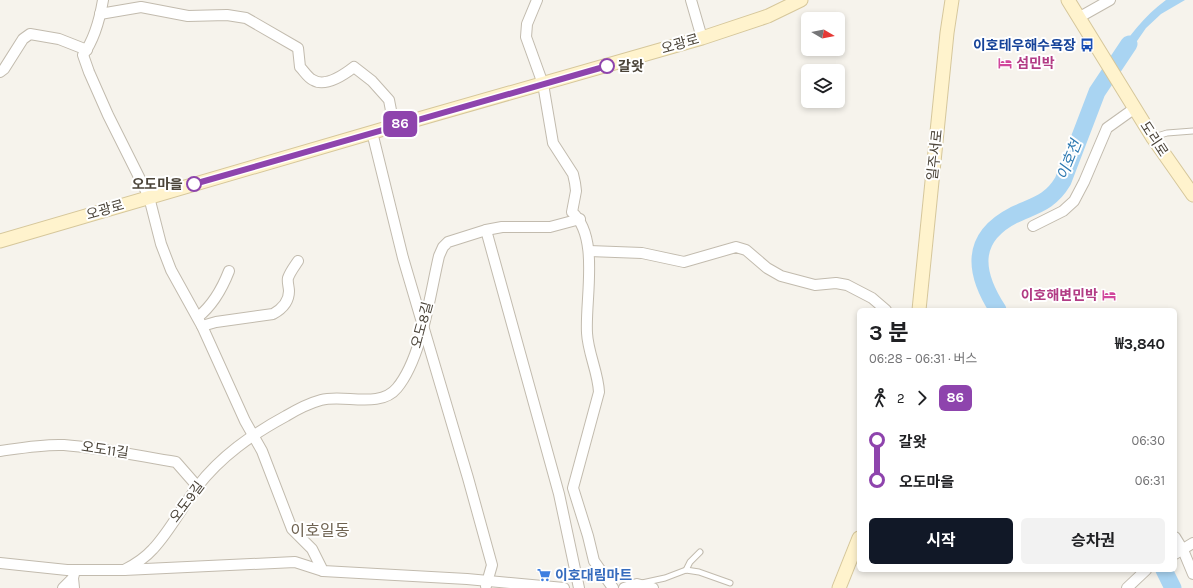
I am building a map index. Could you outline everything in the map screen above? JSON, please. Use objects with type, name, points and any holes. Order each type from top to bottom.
[{"type":"main road","name":"오광로","points":[[0,241],[372,132],[702,38],[768,16],[802,0]]},
{"type":"main road","name":"일주서로","points":[[919,308],[947,33],[952,0]]},
{"type":"main road","points":[[1068,0],[1078,18]]},
{"type":"main road","name":"도리로","points":[[1078,18],[1153,138],[1192,194]]},
{"type":"main road","points":[[839,588],[857,543]]},
{"type":"street","points":[[103,0],[100,14],[87,50],[83,55],[88,72],[149,197],[171,270],[200,321],[245,421],[262,451],[292,529],[312,549],[323,571]]},
{"type":"street","points":[[537,0],[527,24],[526,37],[543,84],[553,143],[573,174],[576,191],[572,212],[580,219],[589,250],[587,333],[599,392],[573,488],[594,561],[612,588]]},
{"type":"street","points":[[691,0],[702,38]]},
{"type":"street","points":[[1078,18],[1110,0]]},
{"type":"street","points":[[100,14],[141,7],[188,16],[227,15],[246,18],[298,48],[300,67],[314,81],[322,82],[334,80],[346,74],[354,66],[372,81],[389,100],[394,126]]},
{"type":"street","points":[[0,72],[4,69],[23,39],[30,34],[59,39],[87,50]]},
{"type":"street","points":[[1033,226],[1063,211],[1074,201],[1084,182],[1107,128],[1135,108]]},
{"type":"street","points":[[372,132],[403,258],[424,324],[492,565],[486,585]]},
{"type":"street","name":"오도8길","points":[[253,435],[286,416],[321,400],[335,398],[365,399],[389,395],[396,389],[404,378],[415,351],[424,324],[439,256],[443,247],[448,242],[486,230],[502,227],[550,227],[580,219]]},
{"type":"street","points":[[486,230],[559,494],[579,588]]},
{"type":"street","points":[[589,250],[642,253],[684,262],[730,247],[741,248],[767,268],[781,276],[815,285],[836,283],[847,285],[872,298],[884,308]]},
{"type":"street","points":[[200,321],[216,322],[273,314],[280,310],[284,306],[289,293],[288,280],[298,261]]},
{"type":"street","points":[[200,321],[222,288],[229,271]]},
{"type":"street","name":"오도9길","points":[[124,570],[153,550],[197,486],[242,441],[253,435]]},
{"type":"street","name":"오도11길","points":[[0,451],[62,445],[122,451],[139,456],[176,462],[197,486]]},
{"type":"street","points":[[1193,543],[1179,552],[1193,574]]},
{"type":"street","points":[[0,563],[74,579],[124,570],[295,562],[323,571],[486,585],[564,588]]},
{"type":"street","points":[[1127,588],[1143,572]]},
{"type":"street","points":[[63,588],[74,579]]},
{"type":"street","points":[[624,588],[637,586],[653,588]]},
{"type":"lane","points":[[1153,138],[1167,132],[1193,132]]},
{"type":"lane","points":[[686,570],[690,562],[700,552]]},
{"type":"lane","points":[[637,586],[686,570],[699,572],[730,583]]},
{"type":"water","points":[[1166,0],[1185,0],[1161,14],[1146,28],[1119,67],[1114,59],[1125,42],[1137,27]]},
{"type":"waterway","name":"이호천","points":[[997,308],[984,283],[981,270],[980,257],[983,245],[989,234],[999,224],[1047,199],[1058,188],[1063,181],[1097,92],[1129,44]]},
{"type":"waterway","name":"이호천","points":[[1165,572],[1173,588]]},
{"type":"bus line","name":"86","points":[[194,184],[607,66]]},
{"type":"place","name":"이호테우해수욕장","points":[[1087,45]]},
{"type":"place","name":"섬민박","points":[[1005,63]]},
{"type":"place","name":"갈왓","points":[[607,66]]},
{"type":"place","name":"오도마을","points":[[194,184]]},
{"type":"place","name":"이호해변민박","points":[[1109,295]]},
{"type":"place","name":"이호대림마트","points":[[544,575]]},
{"type":"district","name":"이호일동","points":[[320,530]]}]
